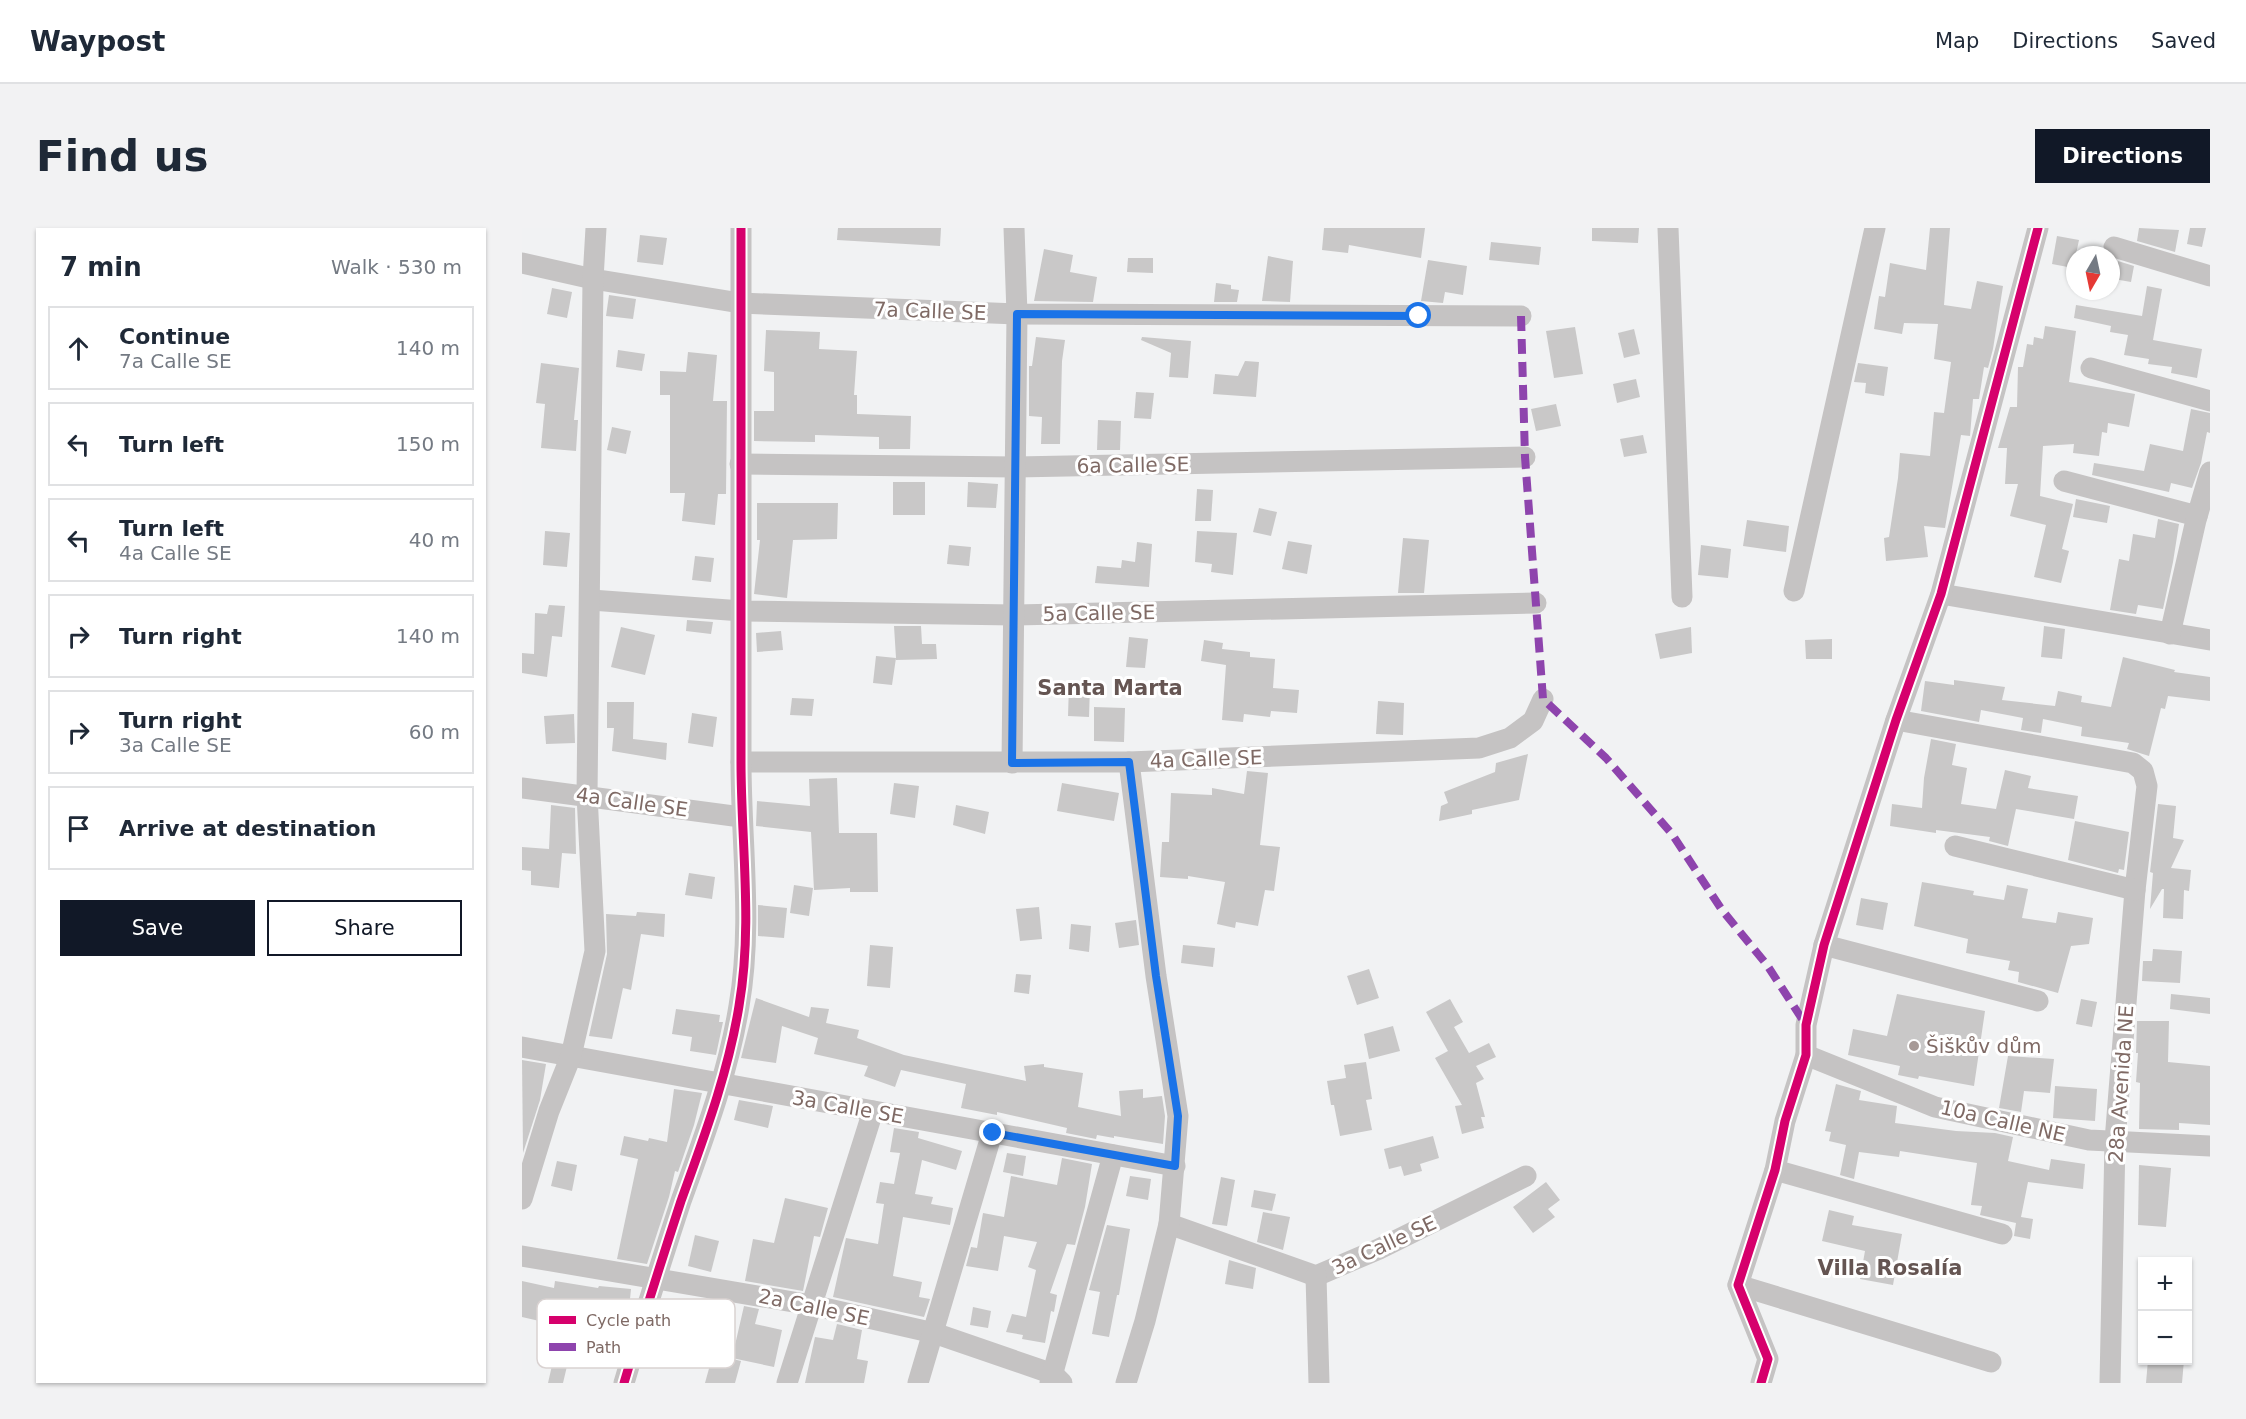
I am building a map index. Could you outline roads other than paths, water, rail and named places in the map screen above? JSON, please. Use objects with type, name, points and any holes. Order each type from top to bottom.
[{"type":"street","points":[[522,1199],[549,1112],[571,1056],[595,951],[587,795],[593,279],[596,228]]},
{"type":"street","points":[[649,1299],[722,1084],[740,1006],[747,913],[741,817],[741,228]]},
{"type":"street","points":[[1012,763],[1017,314],[1014,228]]},
{"type":"street","points":[[1668,228],[1682,597]]},
{"type":"street","points":[[1794,591],[1875,228]]},
{"type":"street","points":[[1761,1383],[1768,1359],[1738,1285],[1775,1170],[1785,1121],[1806,1055],[1806,1025],[1824,945],[1896,720],[1941,594],[2038,228]]},
{"type":"street","points":[[2120,249],[2210,276]]},
{"type":"street","name":"7a Calle SE","points":[[522,263],[593,279],[740,303],[1017,314],[1521,316]]},
{"type":"street","points":[[2091,368],[2210,401]]},
{"type":"street","name":"6a Calle SE","points":[[740,464],[1016,467],[1525,457]]},
{"type":"street","points":[[2170,634],[2197,516],[2210,472]]},
{"type":"street","points":[[2064,481],[2197,516]]},
{"type":"street","points":[[1941,594],[2210,640]]},
{"type":"street","name":"5a Calle SE","points":[[591,600],[742,611],[1015,615],[1536,603]]},
{"type":"street","name":"4a Calle SE","points":[[741,762],[1129,762],[1479,748],[1510,738],[1533,721],[1543,699]]},
{"type":"street","name":"28a Avenida NE","points":[[1896,720],[2133,763],[2143,771],[2147,786],[2135,890],[2115,1141],[2110,1383]]},
{"type":"street","points":[[1126,1383],[1145,1321],[1168,1224],[1178,1116],[1156,976],[1129,762]]},
{"type":"street","name":"4a Calle SE","points":[[522,788],[741,817]]},
{"type":"street","points":[[1955,846],[2135,890]]},
{"type":"street","points":[[1824,945],[2038,1001]]},
{"type":"street","name":"3a Calle SE","points":[[522,1047],[1175,1166]]},
{"type":"street","name":"10a Calle NE","points":[[1806,1055],[1935,1107],[2089,1140],[2210,1146]]},
{"type":"street","points":[[787,1383],[873,1111]]},
{"type":"street","points":[[918,1383],[993,1133]]},
{"type":"street","points":[[1055,1380],[1113,1155]]},
{"type":"street","points":[[1775,1170],[2002,1234]]},
{"type":"street","name":"3a Calle SE","points":[[1168,1224],[1316,1276],[1379,1249],[1526,1176]]},
{"type":"street","name":"2a Calle SE","points":[[522,1256],[811,1305],[934,1333],[1055,1380]]},
{"type":"street","points":[[1316,1276],[1319,1383]]},
{"type":"street","points":[[1738,1285],[1991,1362]]},
{"type":"street","points":[[624,1383],[628,1368]]},
{"type":"place","name":"Šiškův dům","points":[[1914,1046]]},
{"type":"district","name":"Santa Marta","points":[[1110,688]]},
{"type":"district","name":"Villa Rosalía","points":[[1890,1268]]}]
